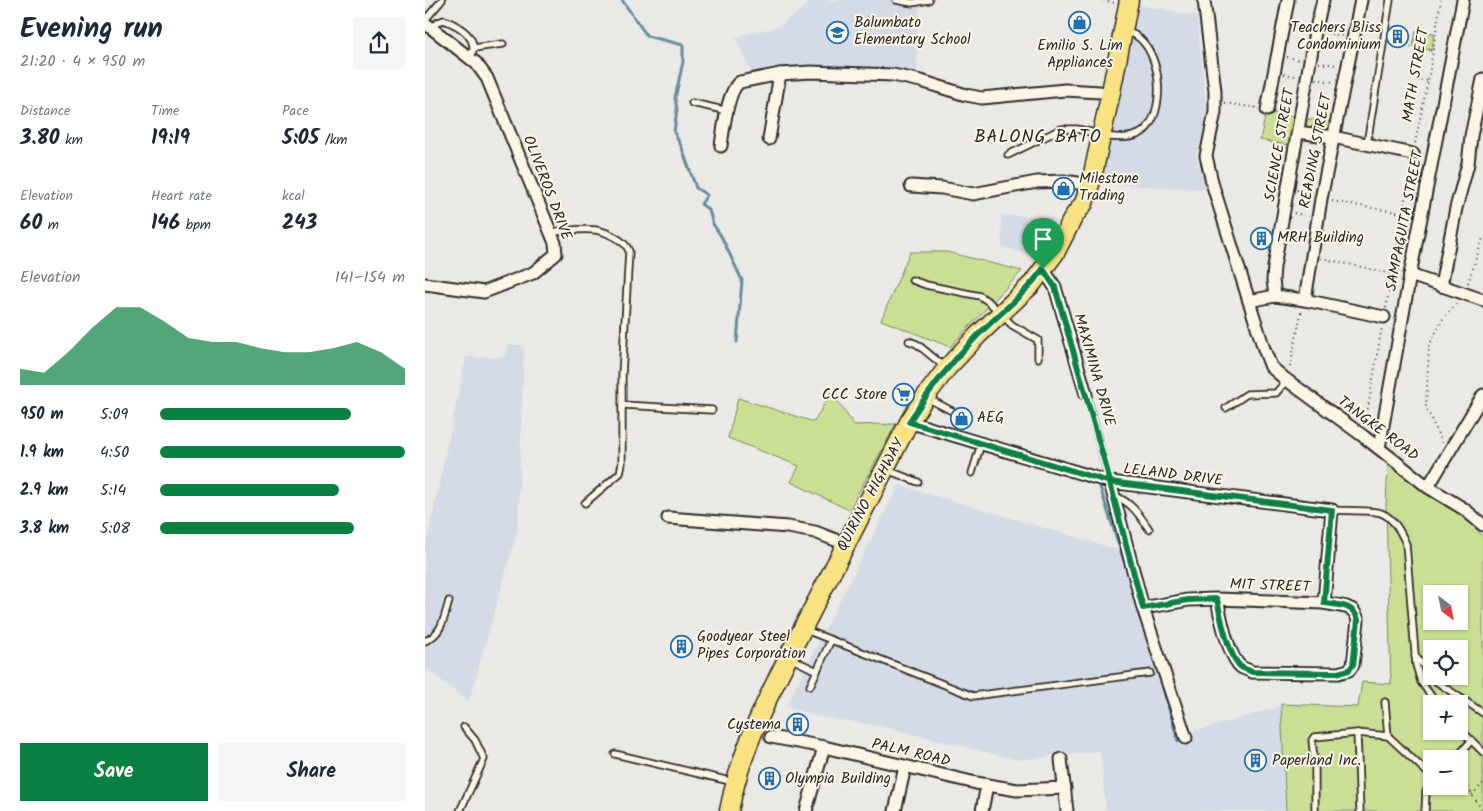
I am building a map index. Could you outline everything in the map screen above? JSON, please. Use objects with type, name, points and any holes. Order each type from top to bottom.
[{"type":"main road","name":"QUIRINO HIGHWAY","points":[[1074,216],[1074,200],[1078,183],[1111,92],[1122,32],[1117,1]]},
{"type":"main road","name":"QUIRINO HIGHWAY","points":[[729,811],[734,782],[751,733],[909,422],[947,368],[1032,284],[1055,253],[1074,216],[1084,203],[1092,178],[1099,92],[1117,1]]},
{"type":"street","name":"TANGKE ROAD","points":[[1203,0],[1215,91],[1215,112],[1206,156],[1213,186],[1271,366],[1427,487],[1464,509],[1483,525]]},
{"type":"street","points":[[1267,110],[1288,0]]},
{"type":"street","name":"SCIENCE STREET","points":[[1275,296],[1273,280],[1287,189],[1315,32],[1323,0]]},
{"type":"street","name":"READING STREET","points":[[1305,300],[1333,137],[1361,0]]},
{"type":"street","name":"SAMPAGUITA STREET","points":[[1379,448],[1410,274],[1463,0]]},
{"type":"street","name":"OLIVEROS DRIVE","points":[[425,284],[483,292],[533,274],[556,254],[551,232],[487,78],[476,63],[472,53],[427,24]]},
{"type":"street","points":[[721,146],[733,89],[737,83],[780,74],[811,72],[893,74],[981,98],[1065,90],[1099,92]]},
{"type":"street","points":[[769,139],[780,74]]},
{"type":"street","points":[[1441,286],[1456,208],[1468,164],[1471,136],[1483,79]]},
{"type":"street","points":[[1298,132],[1333,137],[1413,154]]},
{"type":"street","points":[[911,186],[942,188],[973,194],[1037,182],[1063,181],[1078,183]]},
{"type":"street","name":"MAXIMINA DRIVE","points":[[1043,269],[1055,287],[1087,394]]},
{"type":"street","points":[[1410,274],[1483,300]]},
{"type":"street","points":[[1249,301],[1275,296],[1305,300],[1384,317]]},
{"type":"street","points":[[1427,487],[1482,400]]},
{"type":"street","name":"LELAND DRIVE","points":[[909,422],[1110,482],[1332,510]]},
{"type":"street","points":[[1110,482],[1143,608],[1186,738]]},
{"type":"street","points":[[1324,603],[1332,510]]},
{"type":"street","points":[[668,518],[815,532],[846,544]]},
{"type":"street","name":"MIT STREET","points":[[1143,608],[1188,600],[1217,599],[1324,603],[1346,607],[1353,610],[1358,620],[1353,665],[1349,670],[1338,673],[1252,672],[1242,668],[1235,660],[1223,628],[1217,599]]},
{"type":"street","name":"PALM ROAD","points":[[771,737],[987,785],[1017,790],[1065,788]]},
{"type":"street","points":[[806,811],[824,748]]},
{"type":"street","points":[[1061,758],[1067,811]]},
{"type":"street","points":[[895,811],[905,767]]},
{"type":"street","points":[[982,811],[987,785]]},
{"type":"lane","points":[[427,24],[442,0]]},
{"type":"lane","points":[[896,0],[912,2],[929,0]]},
{"type":"lane","points":[[1367,144],[1390,0]]},
{"type":"lane","points":[[427,24],[444,20],[454,24],[468,35],[473,42],[472,53],[503,44]]},
{"type":"lane","points":[[1008,155],[1061,129],[1077,129],[1117,138],[1139,134],[1148,128],[1156,109],[1159,91],[1157,67],[1145,45],[1134,34],[1122,32]]},
{"type":"lane","points":[[692,103],[728,111]]},
{"type":"lane","points":[[551,232],[596,230],[622,241],[627,245],[629,251],[622,375],[622,462],[620,474],[585,503]]},
{"type":"lane","points":[[912,280],[926,285],[980,296],[1020,330],[1038,340],[1038,358]]},
{"type":"lane","points":[[909,340],[917,344],[947,368]]},
{"type":"lane","points":[[1226,408],[1247,394],[1276,393],[1287,380]]},
{"type":"lane","name":"MAXIMINA DRIVE","points":[[1087,394],[1110,482]]},
{"type":"lane","points":[[925,397],[952,411]]},
{"type":"lane","points":[[623,405],[712,410]]},
{"type":"lane","points":[[972,473],[981,444]]},
{"type":"lane","points":[[885,470],[918,482]]},
{"type":"lane","points":[[1113,495],[1129,503],[1137,510],[1149,529]]},
{"type":"lane","name":"LELAND DRIVE","points":[[1332,510],[1381,513],[1401,532],[1406,544],[1415,656]]},
{"type":"lane","points":[[425,641],[434,638],[440,631],[449,601]]},
{"type":"lane","points":[[803,628],[973,696],[1150,673]]},
{"type":"lane","points":[[810,686],[831,640]]},
{"type":"lane","points":[[1415,656],[1423,665]]},
{"type":"lane","points":[[1415,656],[1421,682],[1430,695]]},
{"type":"lane","points":[[788,657],[817,671]]},
{"type":"lane","points":[[1441,685],[1483,713]]},
{"type":"lane","points":[[1385,702],[1387,736]]},
{"type":"lane","points":[[460,811],[483,759],[475,740],[464,727]]},
{"type":"lane","name":"PALM ROAD","points":[[751,733],[771,737]]},
{"type":"lane","points":[[1357,733],[1360,811]]},
{"type":"lane","points":[[1315,811],[1313,738],[1357,733],[1387,736],[1423,769]]},
{"type":"lane","points":[[1468,738],[1483,752]]},
{"type":"lane","points":[[1463,750],[1471,741]]},
{"type":"lane","points":[[615,754],[734,782]]},
{"type":"lane","points":[[1425,811],[1426,795]]},
{"type":"path","name":"MATH STREET","points":[[1366,419],[1401,213],[1428,81],[1441,0]]},
{"type":"path","points":[[1284,25],[1315,32],[1354,37]]},
{"type":"path","points":[[1409,47],[1432,51]]},
{"type":"path","points":[[1277,56],[1347,66]]},
{"type":"path","points":[[1274,72],[1343,84]]},
{"type":"path","points":[[1416,80],[1428,81]]},
{"type":"path","points":[[1272,143],[1295,149]]},
{"type":"path","points":[[1287,189],[1401,213]]},
{"type":"path","points":[[1284,211],[1318,218]]},
{"type":"path","points":[[1280,235],[1315,240]]},
{"type":"path","points":[[1447,454],[1426,407],[1429,346],[1442,320],[1465,293],[1483,238]]},
{"type":"path","points":[[1312,256],[1392,274]]},
{"type":"path","points":[[1290,367],[1305,300]]},
{"type":"path","points":[[1472,795],[1483,783]]},
{"type":"path","points":[[1468,785],[1483,811]]},
{"type":"shaded area","name":"Balumbato Elementary School","points":[[813,0],[928,0],[919,4],[917,73],[806,69],[751,72],[736,37],[780,26]]},
{"type":"shaded area","points":[[1135,4],[1197,16],[1207,116],[1196,157],[1207,189],[1100,184]]},
{"type":"shaded area","points":[[1001,215],[1053,218],[1039,257],[1002,247]]},
{"type":"shaded area","points":[[507,345],[524,345],[518,529],[469,702],[425,668],[425,550],[466,357],[504,357]]},
{"type":"shaded area","points":[[899,485],[1119,550],[1175,737],[1281,706],[1286,811],[1106,811],[1100,751],[1018,760],[880,726],[815,716],[786,706]]},
{"type":"green space","points":[[1416,31],[1434,33],[1432,50],[1413,47]]},
{"type":"green space","points":[[1266,112],[1299,117],[1293,146],[1260,140]]},
{"type":"green space","points":[[1307,119],[1332,122],[1331,132],[1306,128]]},
{"type":"green space","points":[[910,252],[947,252],[1022,271],[950,347],[881,320]]},
{"type":"green space","points":[[831,392],[854,425],[896,424],[849,510],[791,482],[799,466],[728,438],[738,398],[814,422]]},
{"type":"green space","points":[[1388,464],[1463,515],[1483,537],[1483,811],[1286,811],[1281,704],[1358,707],[1362,682],[1391,684],[1386,507]]},
{"type":"waterway","points":[[622,0],[647,36],[683,45],[683,62],[675,98],[677,109],[674,132],[682,148],[696,188],[707,195],[701,204],[709,210],[713,224],[721,236],[742,280],[737,342]]},
{"type":"waterway","points":[[1100,487],[1131,583]]},
{"type":"waterway","points":[[1157,667],[1178,741]]},
{"type":"place","name":"Emilio S. Lim Appliances","points":[[1080,23]]},
{"type":"place","name":"Balumbato Elementary School","points":[[838,32]]},
{"type":"place","name":"Teachers Bliss Condominium","points":[[1397,37]]},
{"type":"place","name":"Milestone Trading","points":[[1063,188]]},
{"type":"place","name":"MRH Building","points":[[1261,238]]},
{"type":"place","name":"CCC Store","points":[[903,395]]},
{"type":"place","name":"AEG","points":[[961,418]]},
{"type":"place","name":"Goodyear Steel Pipes Corporation","points":[[681,646]]},
{"type":"place","name":"Cystema","points":[[797,725]]},
{"type":"place","name":"Paperland Inc.","points":[[1256,761]]},
{"type":"place","name":"Olympia Building","points":[[769,779]]},
{"type":"district","name":"BALONG BATO","points":[[1038,137]]},
{"type":"route","points":[[1043,269],[1032,284],[978,335],[947,368],[909,422],[1110,482],[1332,510],[1324,603],[1346,607],[1353,610],[1357,615],[1353,665],[1349,670],[1338,673],[1252,672],[1242,668],[1235,660],[1223,628],[1217,599],[1188,600],[1143,608],[1110,482],[1107,470],[1087,394],[1055,287],[1043,269]]}]
